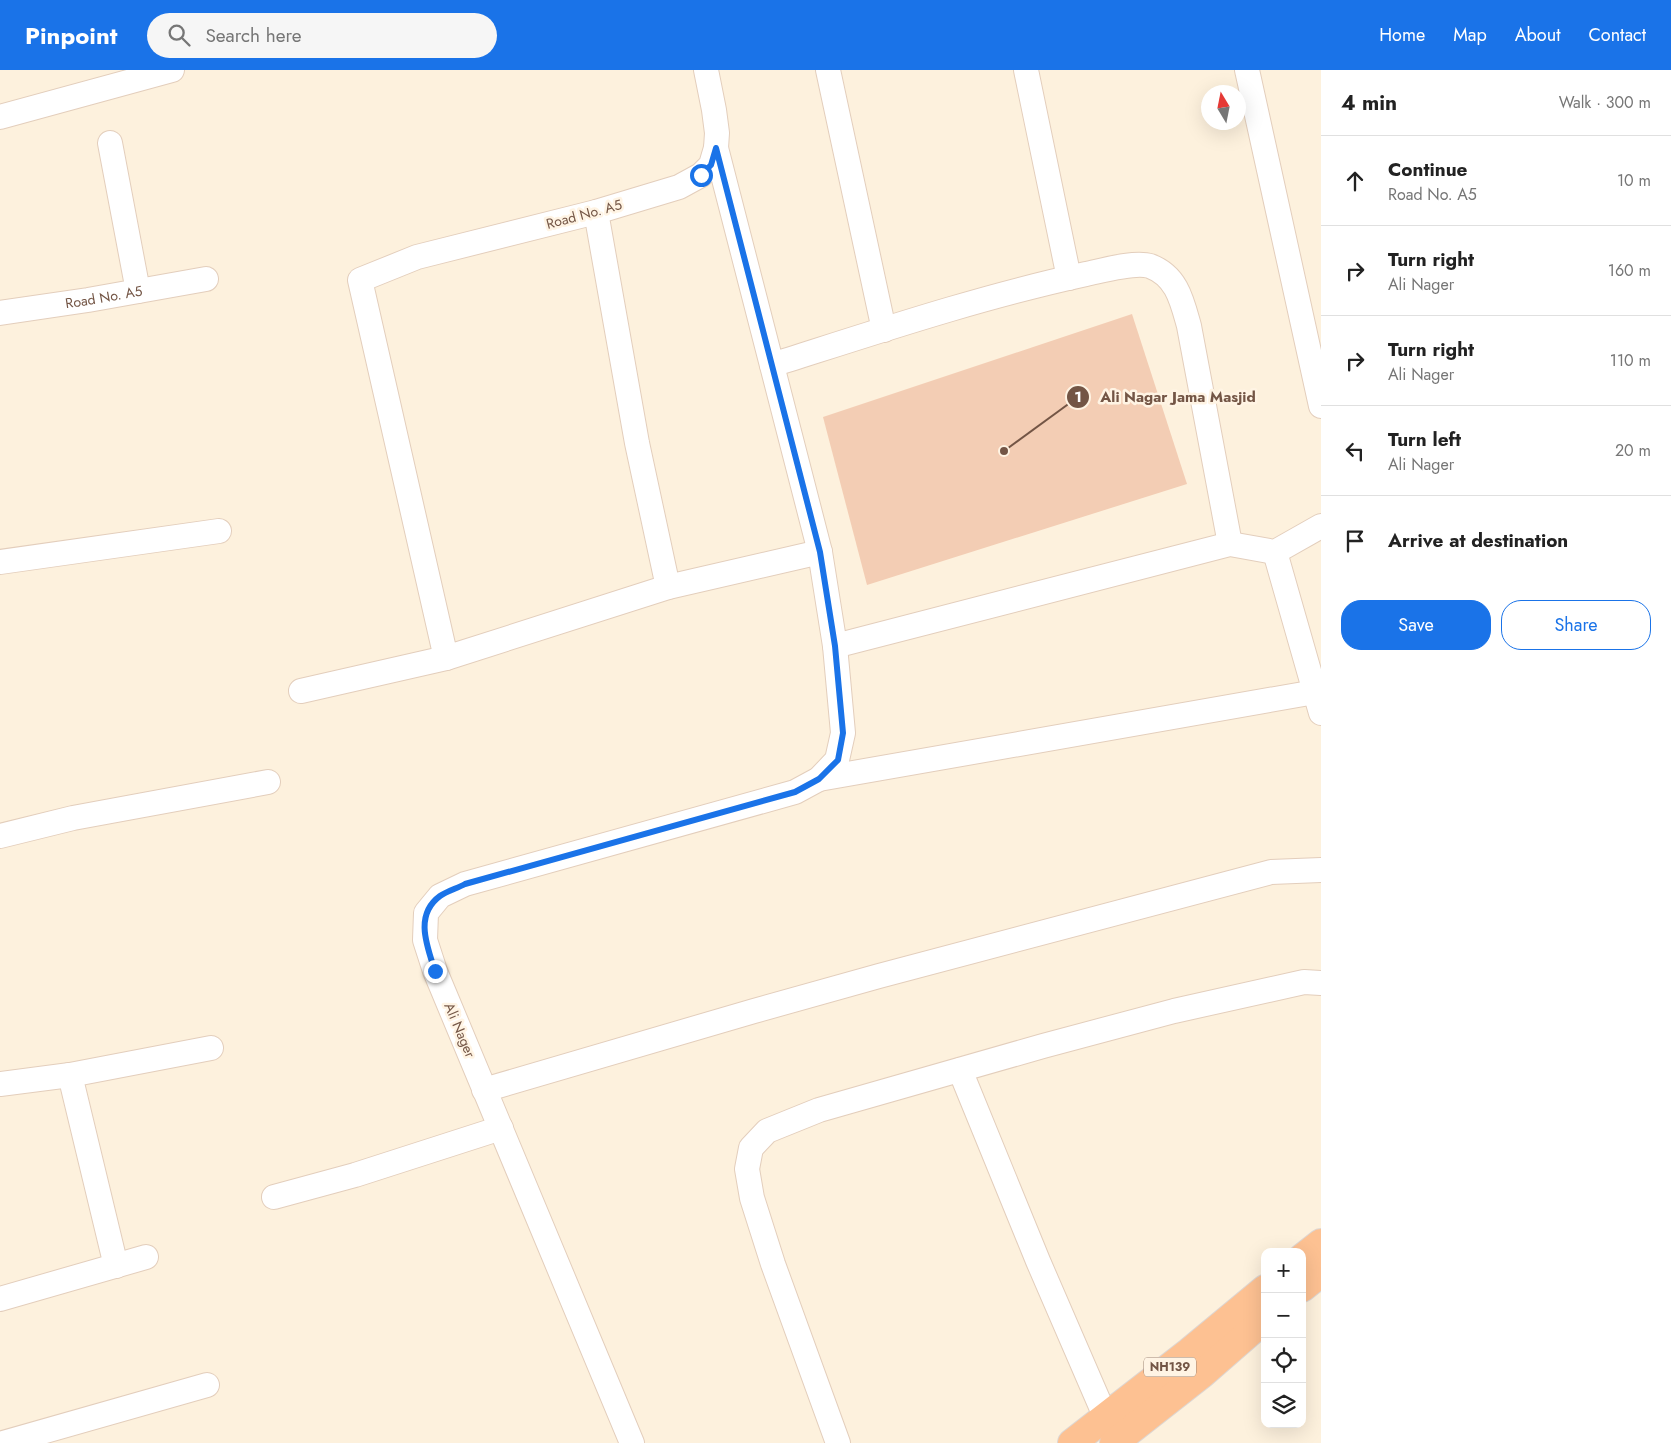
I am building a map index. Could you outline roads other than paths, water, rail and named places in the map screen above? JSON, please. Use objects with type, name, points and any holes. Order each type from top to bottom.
[{"type":"highway","points":[[1306,1255],[1321,1243]]},
{"type":"highway","points":[[1306,1285],[1321,1273]]},
{"type":"highway","name":"NH139","points":[[1112,1434],[1189,1352],[1261,1292]]},
{"type":"highway","name":"NH139","points":[[1072,1443],[1112,1434],[1202,1374],[1261,1322]]},
{"type":"street","points":[[0,117],[172,70]]},
{"type":"street","name":"Road No. A5","points":[[446,658],[360,280],[417,257],[596,212],[679,187],[701,175],[711,165],[716,148],[717,132],[706,70]]},
{"type":"street","points":[[828,70],[884,330]]},
{"type":"street","points":[[1026,70],[1069,278]]},
{"type":"street","points":[[1247,70],[1321,406]]},
{"type":"street","points":[[110,143],[138,291]]},
{"type":"street","name":"Ali Nager","points":[[632,1443],[484,1090],[424,940],[426,913],[440,896],[465,884],[795,792],[819,779],[838,760],[843,733],[835,646],[820,552],[716,148]]},
{"type":"street","points":[[596,212],[637,442],[668,587]]},
{"type":"street","points":[[772,365],[977,302],[1120,266],[1148,265],[1167,275],[1180,296],[1191,336],[1230,544]]},
{"type":"street","name":"Road No. A5","points":[[0,313],[206,279]]},
{"type":"street","points":[[835,646],[1230,544],[1275,552],[1321,526]]},
{"type":"street","points":[[0,562],[219,531]]},
{"type":"street","points":[[301,691],[446,658],[668,587],[820,552]]},
{"type":"street","points":[[819,779],[1318,703],[1275,552]]},
{"type":"street","points":[[0,836],[73,818],[268,782]]},
{"type":"street","points":[[484,1090],[879,976],[1271,872],[1321,870]]},
{"type":"street","points":[[838,1443],[773,1264],[752,1198],[747,1168],[751,1148],[767,1131],[819,1110],[1174,1011],[1304,982],[1321,983]]},
{"type":"street","points":[[0,1084],[70,1075],[211,1048]]},
{"type":"street","points":[[960,1070],[1112,1434]]},
{"type":"street","points":[[70,1075],[116,1266]]},
{"type":"street","points":[[274,1197],[355,1175],[501,1128]]},
{"type":"street","points":[[0,1299],[146,1257]]},
{"type":"street","points":[[3,1443],[206,1385]]},
{"type":"place","name":"Ali Nagar Jama Masjid","points":[[1004,451]]}]
